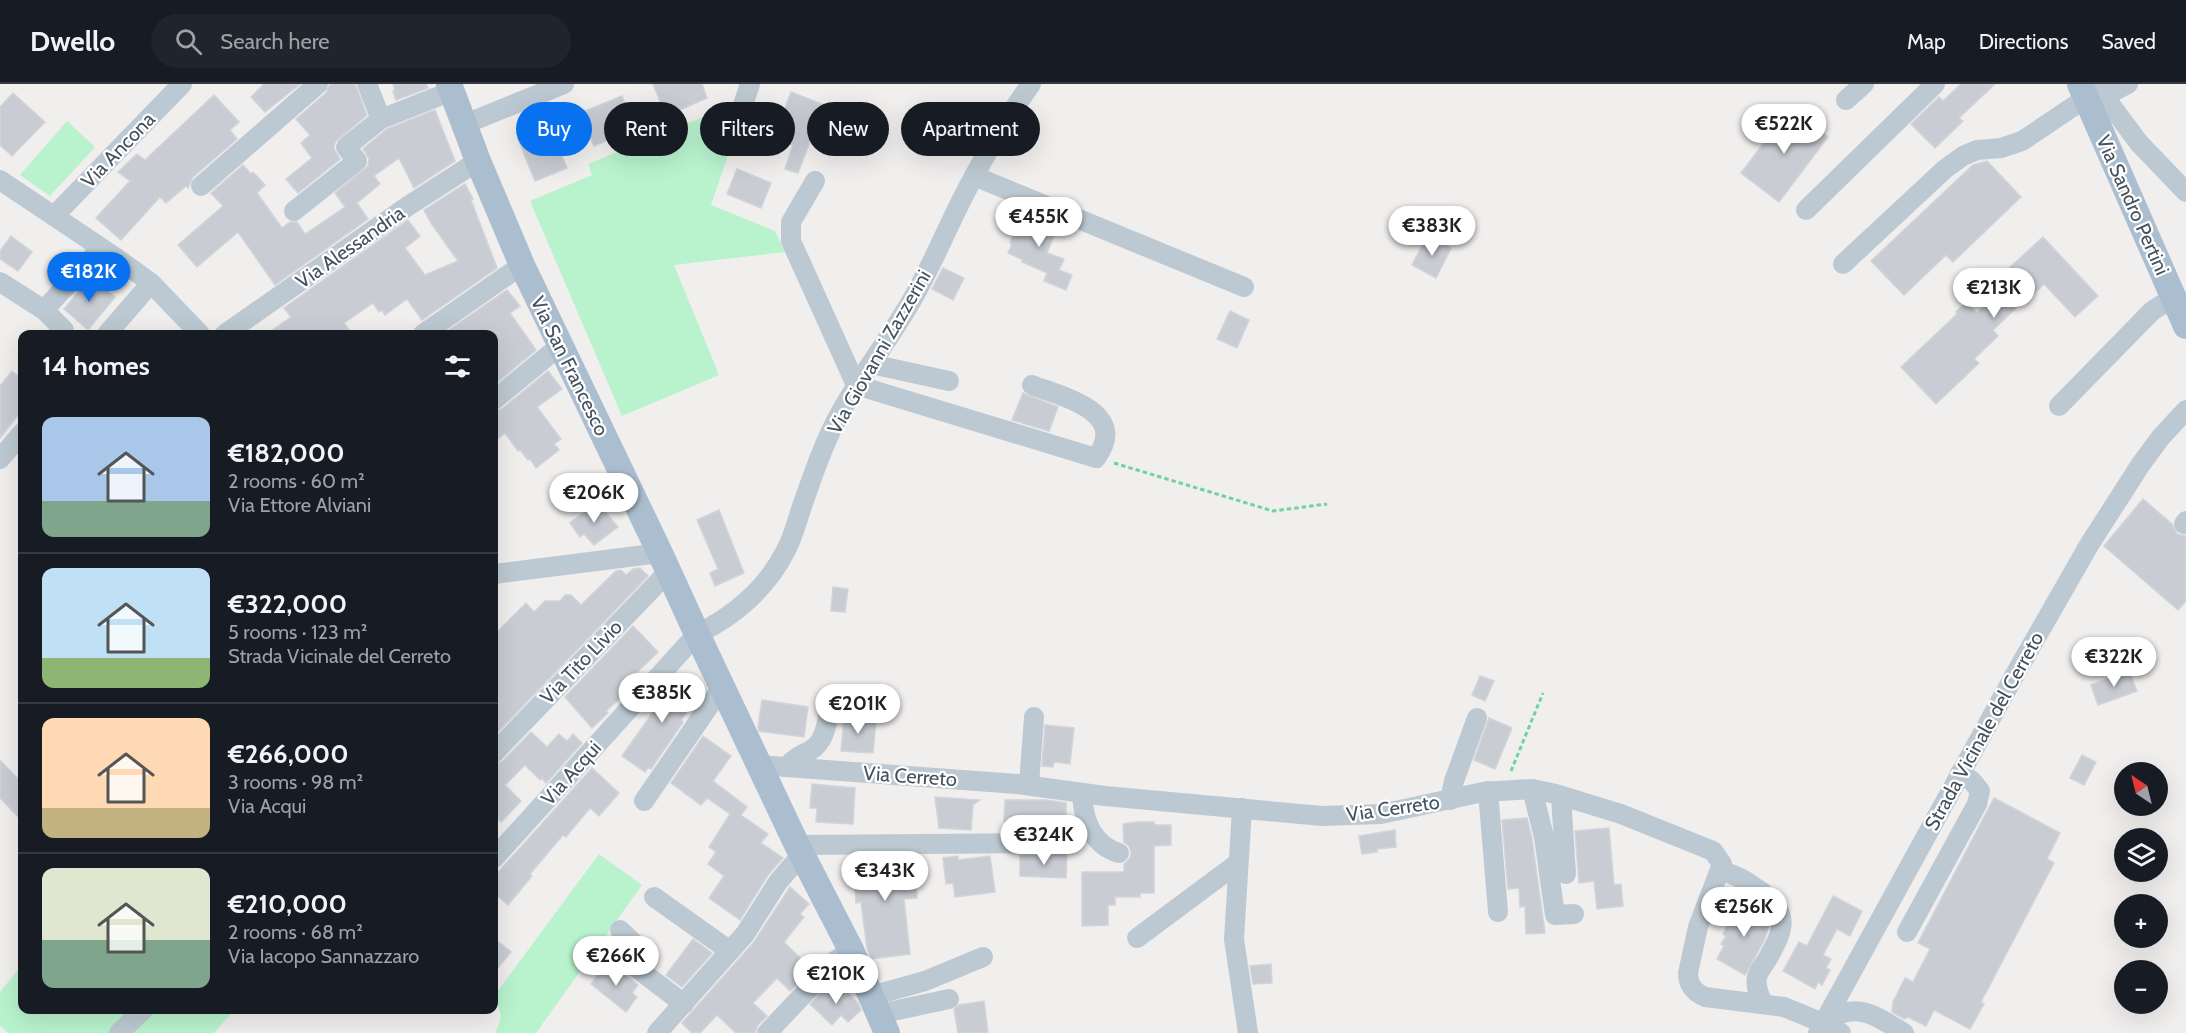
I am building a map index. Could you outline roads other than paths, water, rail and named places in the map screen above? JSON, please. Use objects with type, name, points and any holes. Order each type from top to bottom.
[{"type":"main road","name":"Via San Francesco","points":[[451,88],[478,161],[522,265],[665,562],[799,849],[851,950],[879,1014]]},
{"type":"main road","name":"Via Sandro Pertini","points":[[2092,91],[2186,326]]},
{"type":"street","name":"Via Ancona","points":[[54,216],[182,84]]},
{"type":"street","points":[[201,186],[318,84]]},
{"type":"street","points":[[367,84],[381,119]]},
{"type":"street","points":[[465,124],[564,84]]},
{"type":"street","points":[[744,102],[750,84]]},
{"type":"street","name":"Via Giovanni Zazzerini","points":[[697,634],[719,623],[738,609],[777,567],[790,543],[831,431],[856,385],[913,298],[974,176],[1010,114],[1031,84]]},
{"type":"street","points":[[1846,100],[1864,84]]},
{"type":"street","points":[[1806,210],[1935,84]]},
{"type":"street","points":[[1843,264],[1963,156],[1977,150],[2001,148],[2022,141],[2092,91],[2128,84]]},
{"type":"street","points":[[294,211],[357,161],[346,147],[381,119],[451,88]]},
{"type":"street","points":[[2092,91],[2186,192]]},
{"type":"street","name":"Via Alessandria","points":[[231,330],[408,206],[478,161]]},
{"type":"street","points":[[974,176],[1244,287]]},
{"type":"street","points":[[0,180],[151,283],[196,330]]},
{"type":"street","points":[[815,181],[791,222],[791,241],[856,385],[1096,458],[1105,444],[1106,436],[1106,430],[1099,418],[1079,403],[1032,385]]},
{"type":"street","points":[[44,310],[101,248]]},
{"type":"street","points":[[429,330],[522,265]]},
{"type":"street","points":[[0,282],[44,310],[64,330]]},
{"type":"street","points":[[110,330],[151,283]]},
{"type":"street","points":[[2059,406],[2152,311],[2174,297]]},
{"type":"street","points":[[498,396],[561,345]]},
{"type":"street","points":[[871,364],[949,381]]},
{"type":"street","name":"Strada Vicinale del Cerreto","points":[[1820,1028],[2048,616],[2123,490],[2154,445],[2186,410]]},
{"type":"street","points":[[0,459],[18,438]]},
{"type":"street","points":[[498,574],[665,562]]},
{"type":"street","name":"Via Tito Livio","points":[[498,749],[665,562]]},
{"type":"street","name":"Via Acqui","points":[[498,854],[697,634]]},
{"type":"street","points":[[644,801],[722,687]]},
{"type":"street","points":[[787,767],[796,758],[818,745],[824,734],[830,705]]},
{"type":"street","points":[[1029,785],[1034,717]]},
{"type":"street","points":[[1450,800],[1454,781],[1477,718]]},
{"type":"street","name":"Via Cerreto","points":[[759,765],[1029,785],[1082,793],[1307,815],[1349,816],[1394,812],[1496,790],[1532,789],[1621,814],[1708,848],[1720,860],[1722,864],[1720,871]]},
{"type":"street","points":[[1907,932],[1977,804],[1980,791],[1972,781],[1960,774]]},
{"type":"street","points":[[1532,789],[1544,837],[1555,915],[1574,914]]},
{"type":"street","points":[[1496,790],[1498,912]]},
{"type":"street","points":[[1082,793],[1084,817],[1091,831],[1105,847],[1119,853]]},
{"type":"street","points":[[1561,796],[1566,874]]},
{"type":"street","points":[[1242,808],[1234,939],[1248,1033]]},
{"type":"street","points":[[657,1033],[745,934],[799,849],[1050,843]]},
{"type":"street","points":[[1137,938],[1238,862]]},
{"type":"street","points":[[1763,1004],[1757,989],[1757,976],[1775,945],[1783,922],[1782,915],[1774,902],[1742,878],[1720,871],[1698,927],[1688,979],[1694,990],[1705,997],[1763,1004],[1795,1011],[1820,1028],[1841,1033]]},
{"type":"street","points":[[654,897],[730,951]]},
{"type":"street","points":[[620,930],[637,946],[638,969],[684,1004]]},
{"type":"street","points":[[766,1033],[835,961],[851,950]]},
{"type":"street","points":[[879,1014],[925,981],[983,957]]},
{"type":"street","points":[[879,1014],[949,999]]},
{"type":"street","points":[[1820,1028],[1839,1014],[1862,1011],[1904,1033]]},
{"type":"street","points":[[118,1033],[139,1014]]}]
